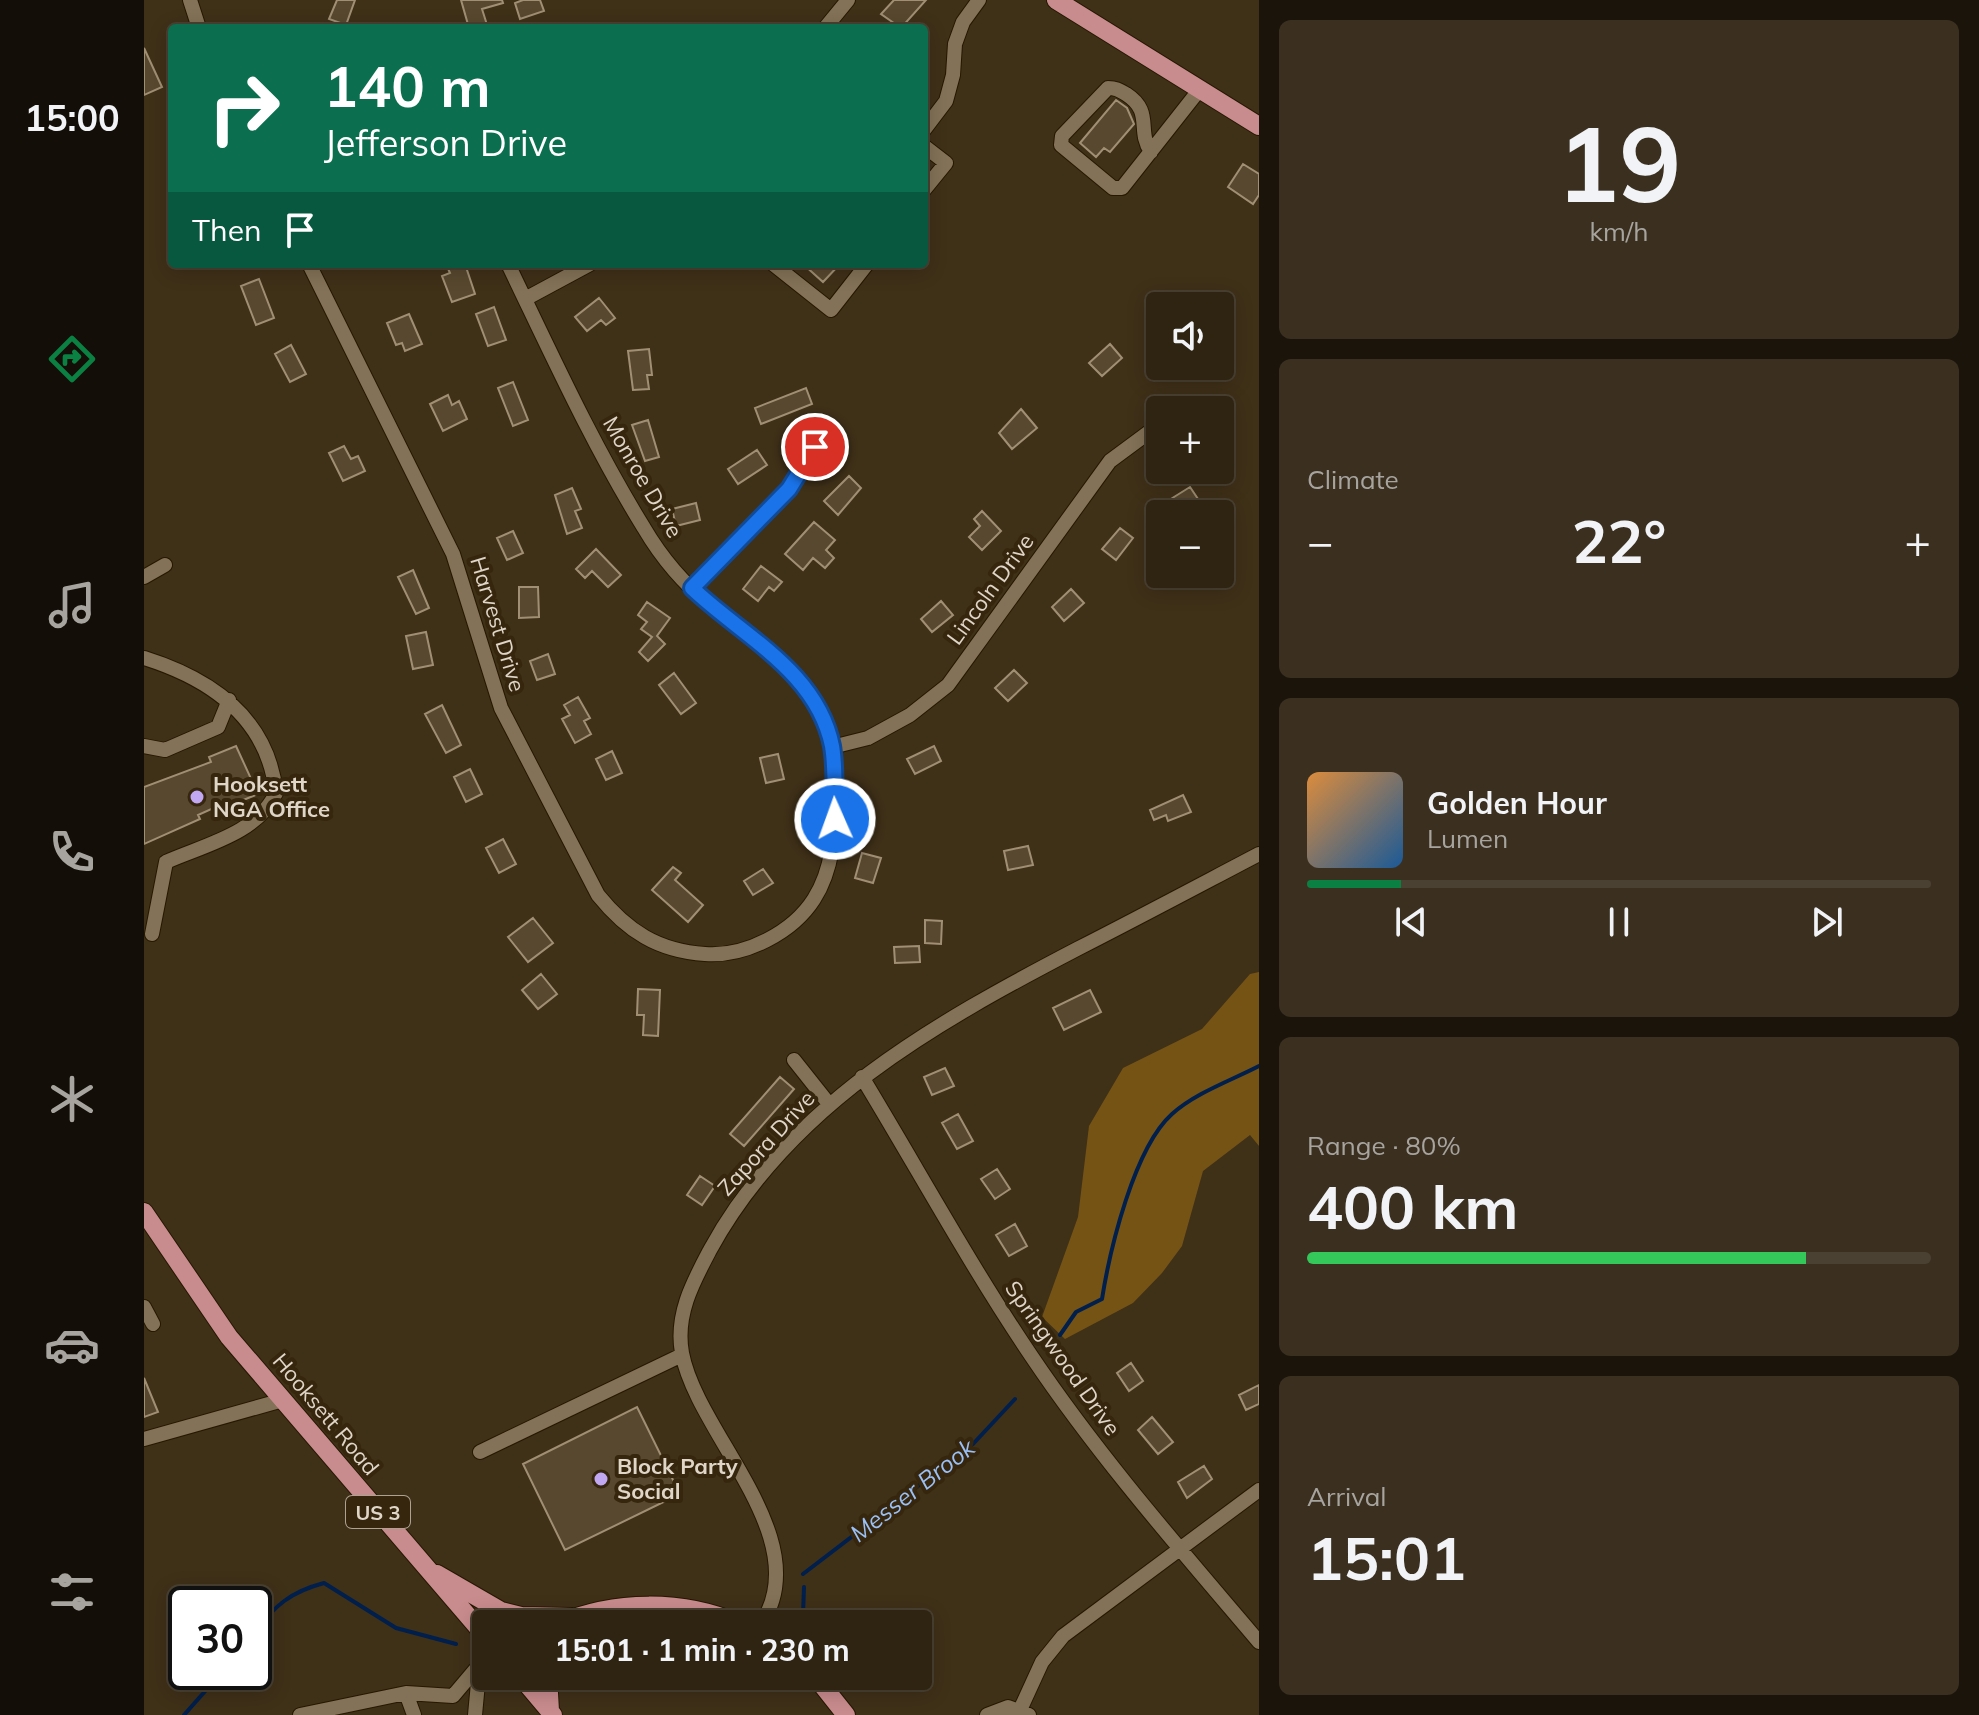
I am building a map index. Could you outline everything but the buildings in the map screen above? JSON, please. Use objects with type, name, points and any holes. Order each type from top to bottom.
[{"type":"main road","points":[[1056,0],[1259,126]]},
{"type":"main road","name":"Hooksett Road","points":[[145,1214],[229,1337],[472,1621]]},
{"type":"main road","points":[[427,1569],[499,1610]]},
{"type":"main road","points":[[612,1610],[667,1606],[683,1610]]},
{"type":"main road","points":[[532,1690],[552,1713]]},
{"type":"main road","points":[[550,1690],[552,1713]]},
{"type":"main road","points":[[826,1690],[846,1715]]},
{"type":"street","points":[[190,0],[198,24]]},
{"type":"street","points":[[828,24],[848,0]]},
{"type":"street","points":[[928,125],[946,101],[953,75],[955,44],[963,22],[979,0]]},
{"type":"street","points":[[1151,152],[1144,142],[1145,121],[1139,102],[1115,88],[1108,88],[1062,136],[1061,145],[1113,188],[1122,188],[1151,152],[1200,89]]},
{"type":"street","points":[[928,149],[946,163],[928,185]]},
{"type":"street","name":"Harvest Drive","points":[[311,268],[453,554],[470,600],[501,708],[598,895],[618,920],[644,939]]},
{"type":"street","name":"Monroe Drive","points":[[510,268],[644,528],[692,588],[798,679],[816,705],[832,747],[832,851],[824,883],[807,910],[783,931],[754,946],[723,954],[675,950],[644,939]]},
{"type":"street","points":[[525,299],[583,268]]},
{"type":"street","points":[[778,268],[831,310],[864,268]]},
{"type":"street","name":"Lincoln Drive","points":[[832,747],[853,744],[879,732],[910,715],[948,685],[1110,461],[1146,434]]},
{"type":"street","points":[[692,588],[789,489],[815,447]]},
{"type":"street","points":[[144,577],[165,565]]},
{"type":"street","points":[[144,658],[193,678],[229,700],[264,749],[276,793],[270,806],[247,828],[166,862],[152,934]]},
{"type":"street","points":[[144,746],[165,750],[218,727],[229,700]]},
{"type":"street","name":"Zapora Drive","points":[[768,1610],[774,1597],[776,1575],[772,1546],[762,1515],[682,1355],[682,1310],[717,1237],[775,1159],[829,1104],[862,1077],[992,993],[1259,854]]},
{"type":"street","points":[[794,1060],[829,1104]]},
{"type":"street","name":"Springwood Drive","points":[[862,1077],[980,1278],[1034,1360],[1111,1465],[1259,1642]]},
{"type":"street","points":[[144,1307],[153,1324]]},
{"type":"street","points":[[480,1452],[682,1355]]},
{"type":"street","points":[[144,1439],[188,1417],[283,1400]]},
{"type":"street","points":[[987,1715],[1001,1708],[1024,1712],[1042,1662],[1063,1636],[1259,1490]]},
{"type":"street","points":[[300,1715],[406,1693],[453,1696],[472,1674]]},
{"type":"street","points":[[475,1715],[477,1690]]},
{"type":"street","points":[[406,1693],[414,1715]]},
{"type":"shaded area","points":[[1259,972],[1259,1146],[1250,1135],[1203,1171],[1182,1246],[1162,1273],[1133,1303],[1065,1339],[1042,1317],[1078,1217],[1089,1126],[1123,1068],[1202,1029],[1250,974]]},
{"type":"waterway","name":"Messer Brook","points":[[1060,1335],[1076,1312],[1102,1299],[1126,1200],[1135,1174],[1158,1130],[1172,1114],[1192,1100],[1259,1066]]},
{"type":"waterway","name":"Messer Brook","points":[[803,1574],[973,1444],[1015,1399]]},
{"type":"waterway","name":"Messer Brook","points":[[272,1611],[302,1591],[324,1583],[396,1628],[456,1644]]},
{"type":"waterway","name":"Messer Brook","points":[[803,1610],[804,1587]]},
{"type":"waterway","name":"Messer Brook","points":[[184,1715],[206,1690]]},
{"type":"place","name":"Hooksett NGA Office","points":[[197,797]]},
{"type":"place","name":"Block Party Social","points":[[601,1479]]},
{"type":"route","points":[[815,447],[789,489],[692,588],[798,679],[816,705],[832,747],[835,819]]}]
